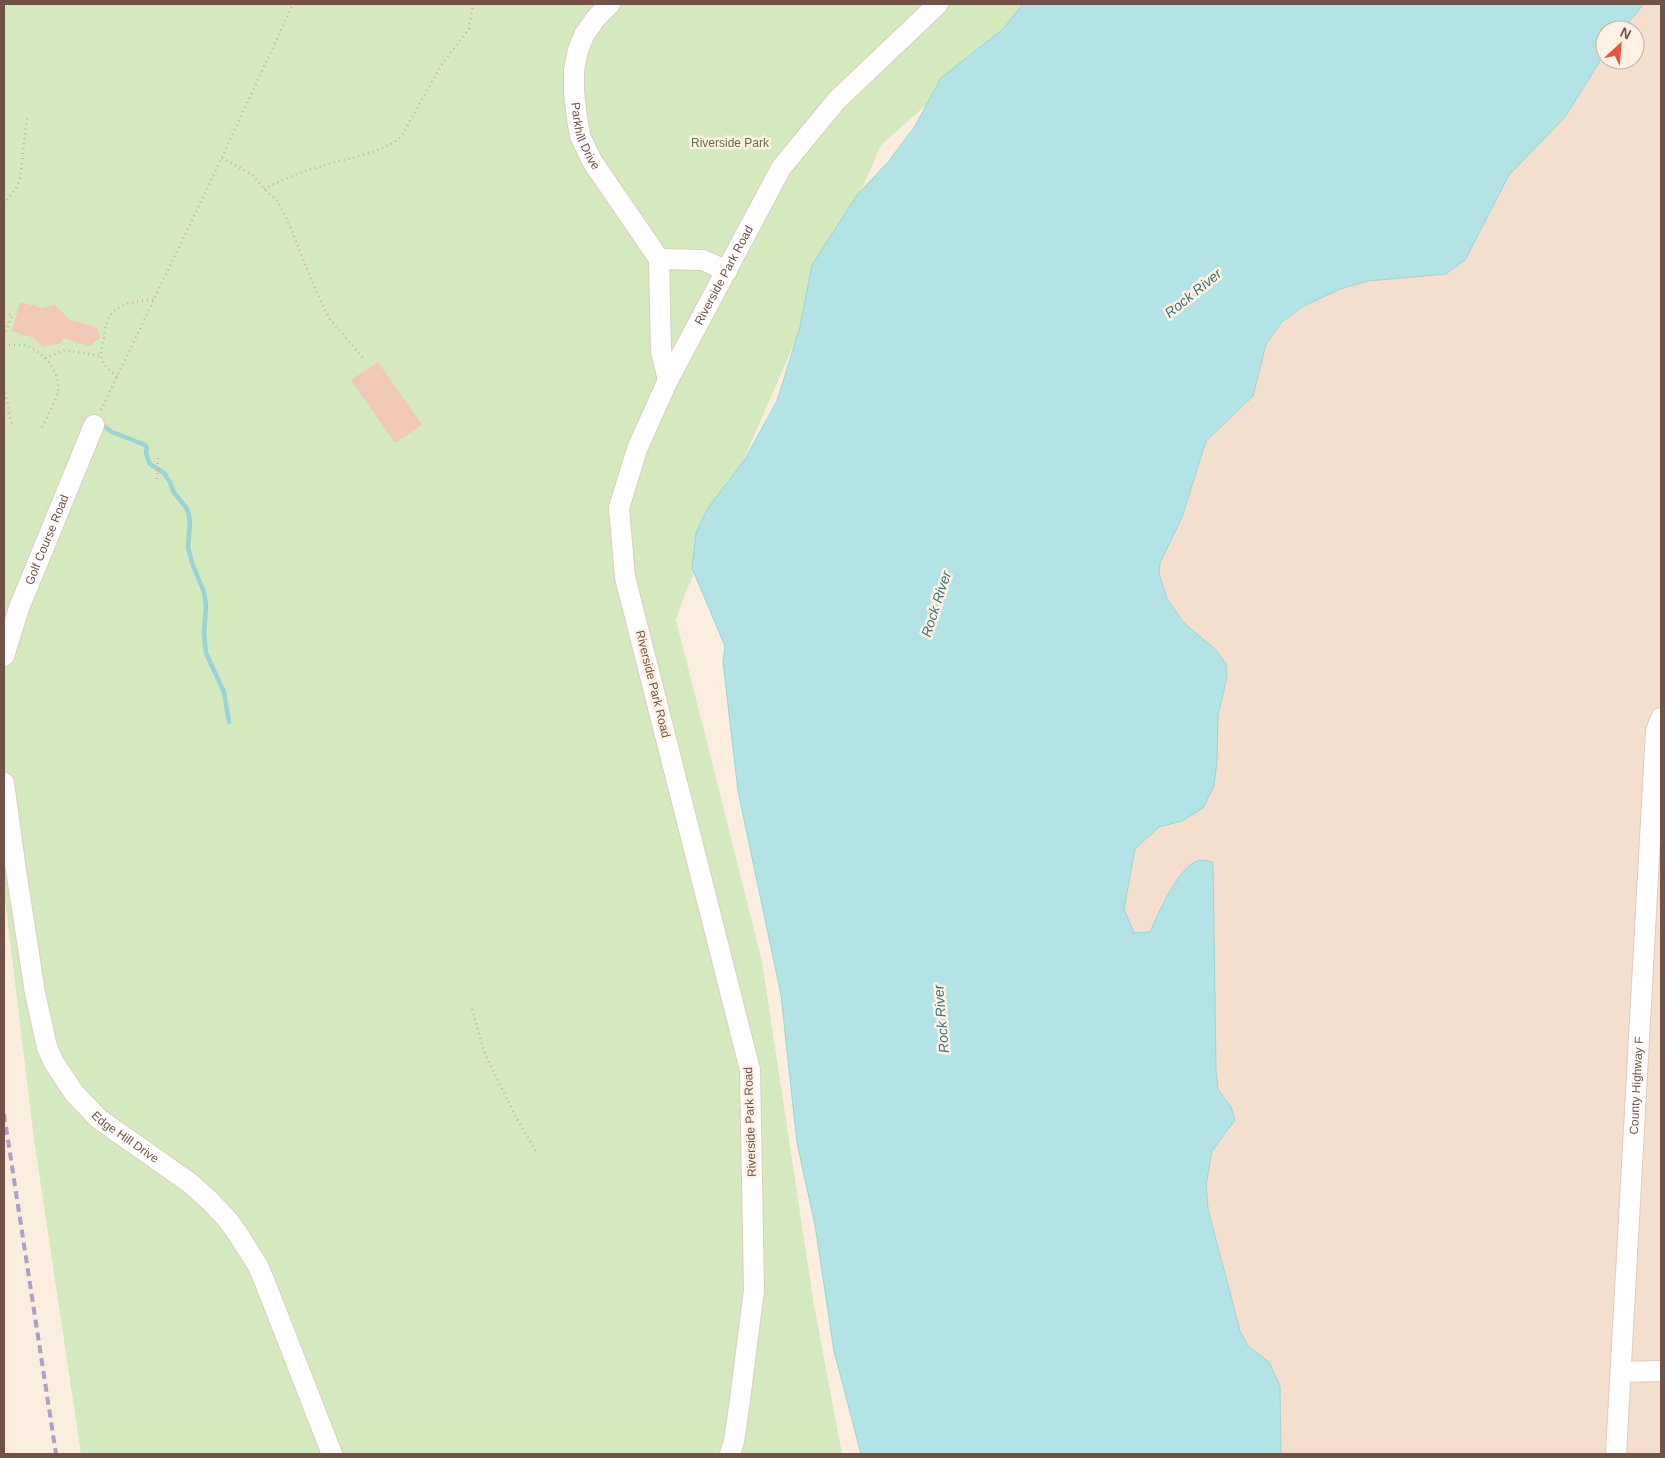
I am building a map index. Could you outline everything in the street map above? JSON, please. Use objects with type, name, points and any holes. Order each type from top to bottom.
[{"type":"street","name":"Parkhill Drive","points":[[610,4],[584,34],[578,50],[574,70],[574,92],[580,136],[592,161],[659,259]]},
{"type":"street","name":"Riverside Park Road","points":[[730,1454],[739,1407],[754,1290],[750,1070],[625,577],[619,508],[637,449],[668,380],[781,168],[837,100],[938,4]]},
{"type":"street","points":[[668,380],[661,351],[659,259],[703,260],[727,271]]},
{"type":"street","name":"Golf Course Road","points":[[4,656],[19,608],[94,425]]},
{"type":"street","name":"County Highway F","points":[[1616,1454],[1656,731],[1661,718]]},
{"type":"street","name":"Edge Hill Drive","points":[[4,783],[10,871],[47,1047],[53,1061],[74,1093],[99,1119],[190,1183],[215,1207],[238,1234],[258,1266],[332,1454]]},
{"type":"street","points":[[1621,1372],[1661,1371]]},
{"type":"path","points":[[94,425],[293,4]]},
{"type":"path","points":[[264,189],[281,180],[324,165],[391,145],[401,137],[442,64],[469,29],[473,4]]},
{"type":"path","points":[[4,204],[17,188],[20,179],[27,118]]},
{"type":"path","points":[[221,158],[253,176],[276,199],[287,219],[329,318],[363,358]]},
{"type":"path","points":[[117,377],[103,365],[100,356],[109,316],[130,302],[154,300]]},
{"type":"path","points":[[4,313],[12,316],[4,337]]},
{"type":"path","points":[[4,346],[22,345],[32,348],[45,358],[54,372],[59,390],[42,430]]},
{"type":"path","points":[[45,358],[65,350],[100,356]]},
{"type":"path","points":[[4,388],[12,425]]},
{"type":"path","points":[[157,479],[158,456]]},
{"type":"path","points":[[472,1009],[484,1052],[536,1152]]},
{"type":"shaded area","points":[[1644,4],[1661,4],[1661,1454],[1281,1454],[1280,1386],[1269,1362],[1248,1346],[1240,1331],[1208,1209],[1206,1185],[1212,1151],[1235,1120],[1231,1107],[1218,1089],[1216,1071],[1212,862],[1171,888],[1150,932],[1133,934],[1124,909],[1135,849],[1159,827],[1182,821],[1203,808],[1214,786],[1217,761],[1218,715],[1227,677],[1216,650],[1184,623],[1167,599],[1159,574],[1160,563],[1182,517],[1206,441],[1253,396],[1266,344],[1282,322],[1302,307],[1340,289],[1368,281],[1446,274],[1465,260],[1509,175],[1565,117],[1595,69],[1645,70],[1645,20],[1630,20]]},
{"type":"green space","name":"Riverside Park","points":[[4,4],[1040,4],[881,145],[685,594],[676,620],[762,961],[813,1299],[842,1454],[81,1454],[34,1139],[4,892]]},
{"type":"water","name":"Rock River","points":[[1023,4],[1644,4],[1630,20],[1595,20],[1595,69],[1565,117],[1509,175],[1465,260],[1446,274],[1368,281],[1340,289],[1302,307],[1282,322],[1266,344],[1253,396],[1206,441],[1182,517],[1160,563],[1159,574],[1167,599],[1184,623],[1216,650],[1226,664],[1227,677],[1218,715],[1217,761],[1214,786],[1203,808],[1182,821],[1159,827],[1135,849],[1124,909],[1134,933],[1150,932],[1170,891],[1185,870],[1193,863],[1201,860],[1213,862],[1216,1071],[1218,1089],[1231,1107],[1235,1120],[1212,1151],[1206,1185],[1208,1209],[1240,1331],[1248,1346],[1269,1362],[1280,1386],[1281,1454],[861,1454],[834,1351],[815,1225],[797,1143],[781,995],[738,791],[723,662],[725,646],[692,568],[696,533],[708,508],[745,459],[777,401],[800,327],[812,265],[857,195],[888,162],[915,126],[941,78],[1003,29]]},
{"type":"building","points":[[20,302],[42,308],[55,305],[70,320],[97,327],[100,338],[90,346],[63,338],[61,343],[43,347],[34,338],[12,331]]},
{"type":"building","points":[[378,362],[422,425],[395,443],[351,380]]},
{"type":"waterway","points":[[102,425],[112,432],[145,445],[150,464],[164,473],[173,491],[187,509],[190,523],[188,547],[192,563],[204,592],[206,605],[204,633],[206,653],[224,692],[229,722]]},
{"type":"railway","points":[[4,1114],[56,1454]]}]
